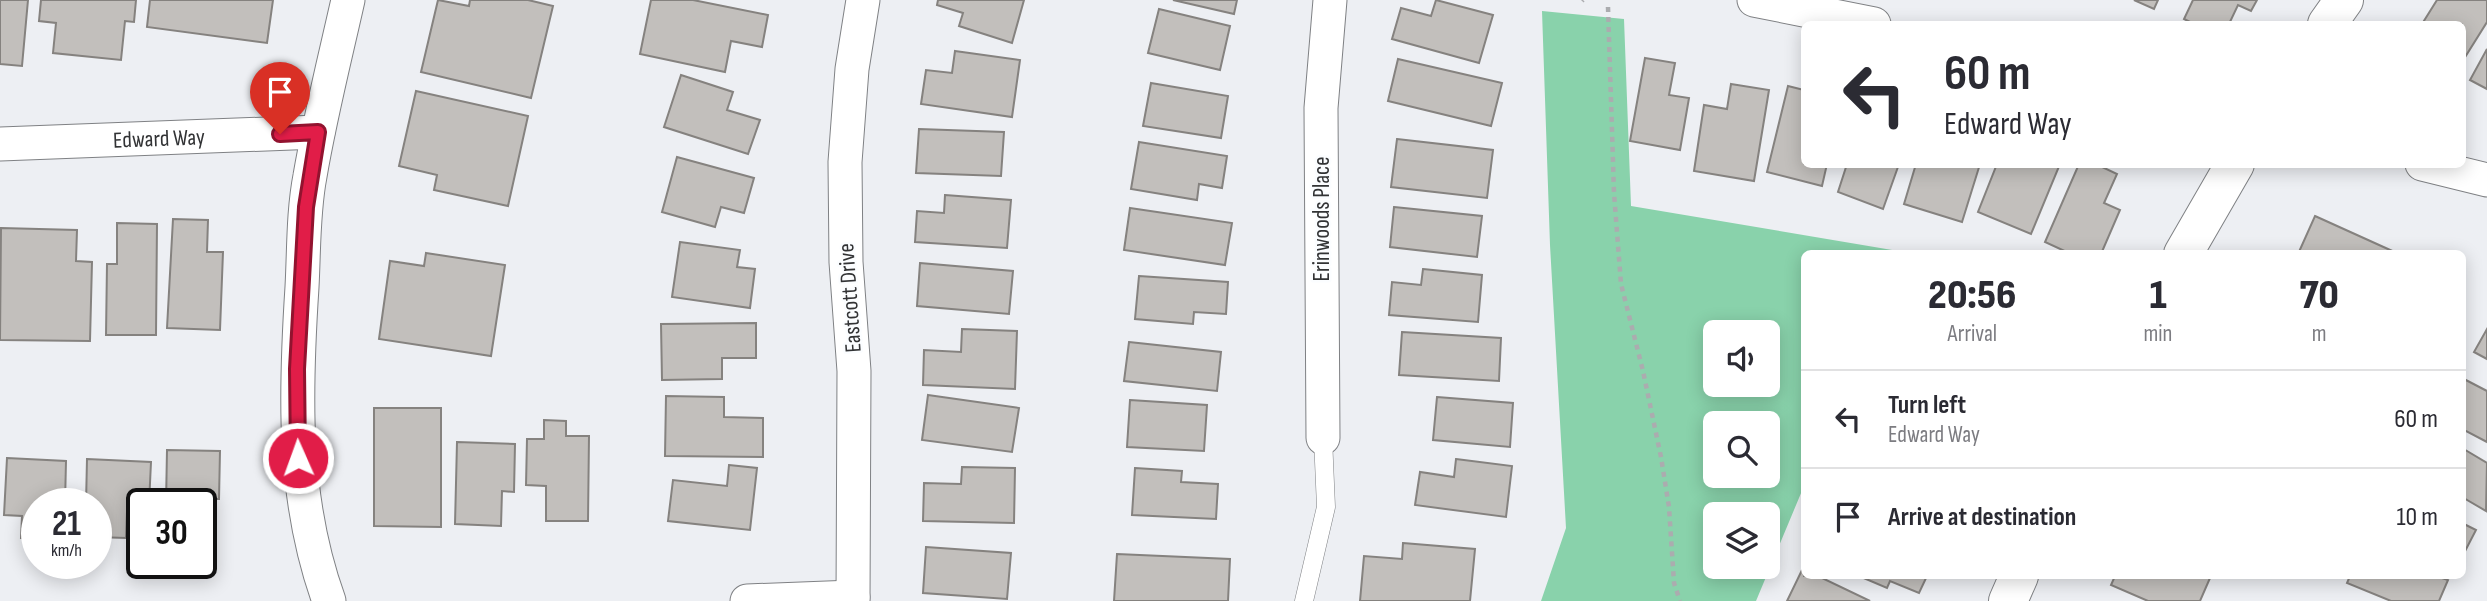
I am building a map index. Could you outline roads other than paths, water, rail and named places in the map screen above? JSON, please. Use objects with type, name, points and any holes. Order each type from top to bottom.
[{"type":"street","points":[[328,601],[312,551],[299,470],[297,369],[306,207],[318,132],[348,0]]},
{"type":"street","name":"Eastcott Drive","points":[[747,601],[853,599],[854,371],[846,262],[845,162],[849,90],[863,0]]},
{"type":"street","name":"Erinwoods Place","points":[[1323,438],[1321,108],[1329,0]]},
{"type":"street","points":[[1754,0],[1859,21]]},
{"type":"street","points":[[2330,21],[2344,0]]},
{"type":"street","name":"Edward Way","points":[[0,144],[318,132]]},
{"type":"street","points":[[2184,250],[2233,168]]},
{"type":"street","points":[[2438,168],[2487,180]]},
{"type":"street","points":[[2008,601],[2018,579]]},
{"type":"lane","points":[[1304,601],[1326,507],[1323,438]]}]
